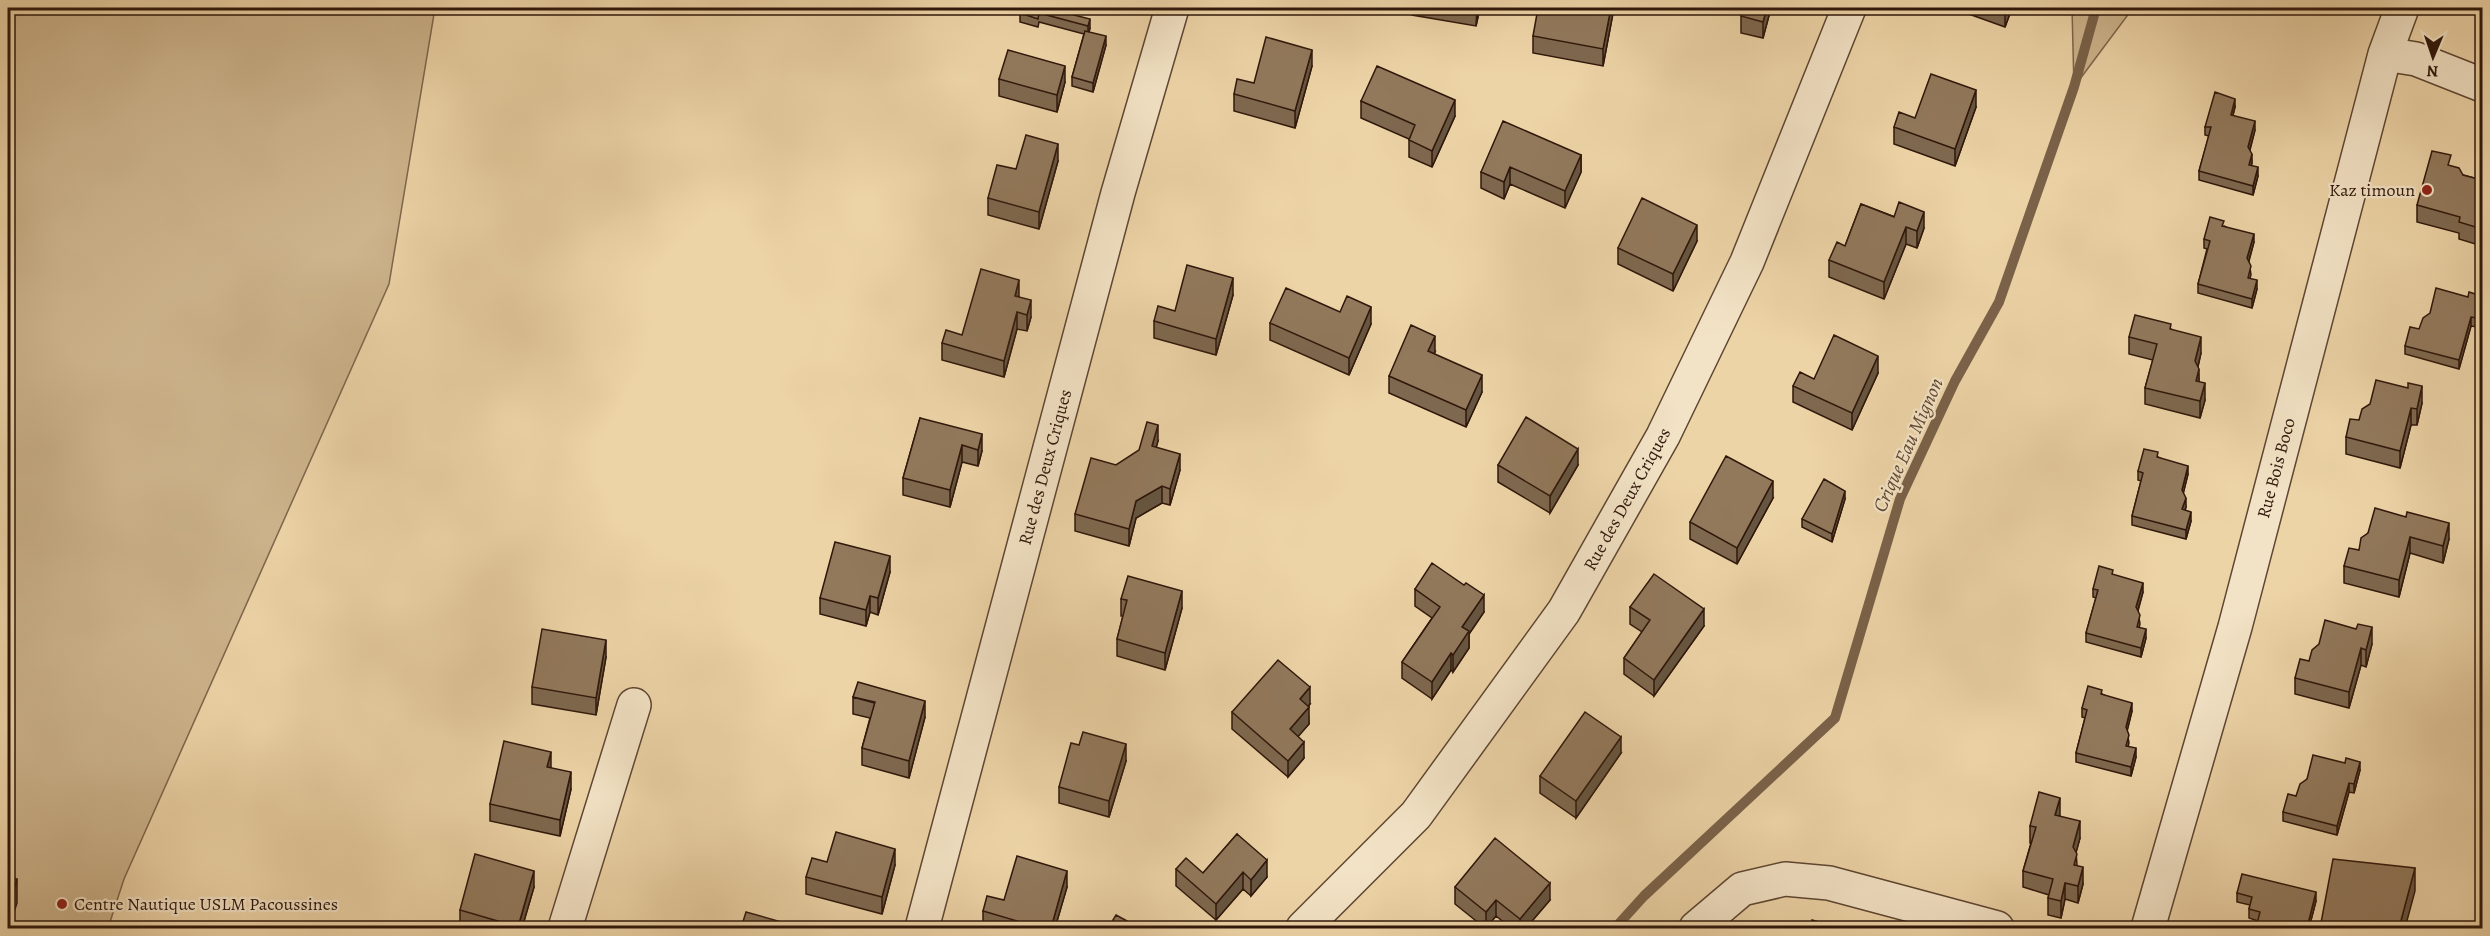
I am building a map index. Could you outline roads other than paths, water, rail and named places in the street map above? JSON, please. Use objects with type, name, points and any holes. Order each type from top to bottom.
[{"type":"street","name":"Rue des Deux Criques","points":[[922,928],[1118,194],[1172,8]]},
{"type":"street","name":"Rue des Deux Criques","points":[[1303,928],[1416,814],[1564,611],[1664,436],[1748,262],[1849,8]]},
{"type":"street","name":"Rue Bois Boco","points":[[2148,928],[2235,627],[2385,54],[2402,8]]},
{"type":"street","points":[[2385,54],[2416,59],[2482,86]]},
{"type":"street","points":[[565,928],[634,705]]},
{"type":"street","points":[[1696,928],[1742,889],[1785,879],[1829,883],[1997,928]]},
{"type":"waterway","name":"Crique Eau Mignon","points":[[1615,928],[1644,896],[1835,718],[1900,499],[1955,381],[1999,302],[2074,87],[2096,8]]},
{"type":"place","name":"Kaz timoun","points":[[2427,190]]},
{"type":"place","name":"Centre Nautique USLM Pacoussines","points":[[62,904]]}]
